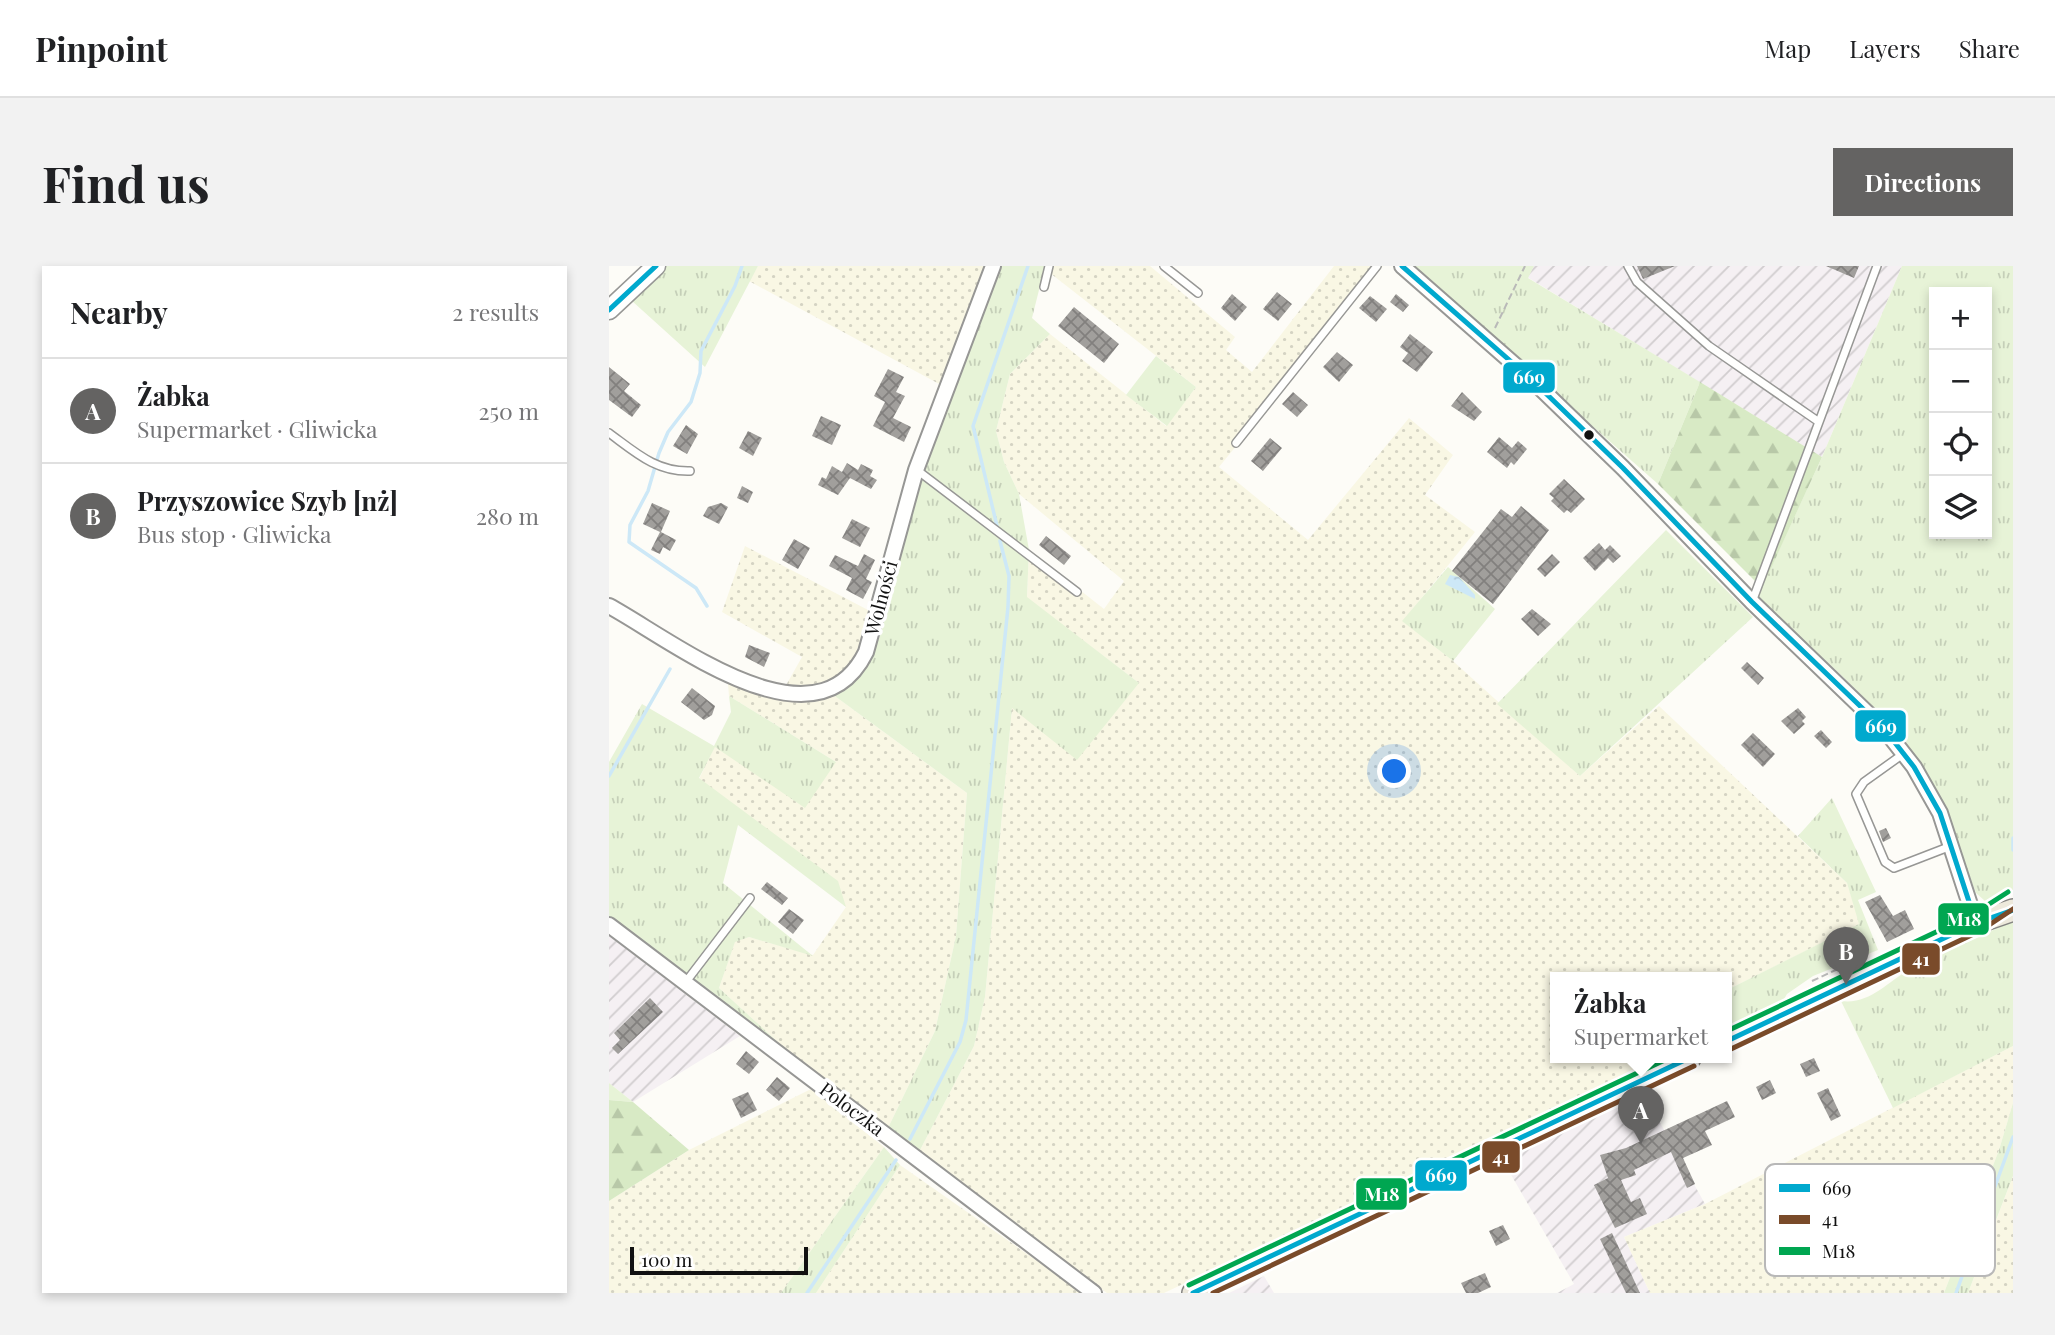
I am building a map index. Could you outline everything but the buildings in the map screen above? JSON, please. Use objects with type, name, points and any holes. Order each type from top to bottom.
[{"type":"main road","points":[[1976,923],[2013,899]]},
{"type":"main road","points":[[1732,1039],[1976,923],[2013,910]]},
{"type":"main road","points":[[1193,1293],[1679,1063]]},
{"type":"street","points":[[609,310],[656,266]]},
{"type":"street","name":"Wolności","points":[[609,606],[745,684],[773,693],[799,693],[843,681],[857,669],[866,652],[916,470],[993,266]]},
{"type":"street","points":[[1402,266],[1623,468],[1752,602],[1885,730],[1904,754],[1940,813],[1976,923]]},
{"type":"street","name":"Poloczka","points":[[609,925],[1094,1293]]},
{"type":"lane","points":[[1044,286],[1049,266]]},
{"type":"lane","points":[[1164,266],[1198,293]]},
{"type":"lane","points":[[1236,443],[1377,266]]},
{"type":"lane","points":[[1628,266],[1637,282],[1709,346],[1819,422]]},
{"type":"lane","points":[[1752,602],[1877,266]]},
{"type":"lane","points":[[609,433],[655,465],[690,471]]},
{"type":"lane","points":[[916,470],[1077,592]]},
{"type":"lane","points":[[1904,754],[1864,782],[1857,794],[1885,862],[1894,868],[1951,846]]},
{"type":"lane","points":[[685,983],[750,898]]},
{"type":"path","points":[[1485,340],[1497,324],[1525,266]]},
{"type":"shaded area","points":[[758,266],[988,266],[941,385],[749,281]]},
{"type":"shaded area","points":[[1052,266],[1150,266],[1235,337],[1226,350],[1252,372],[1334,266],[1383,266],[1219,467],[1308,540],[1409,418],[1453,455],[1425,495],[1475,532],[1403,621],[1453,661],[1580,776],[1659,706],[1847,883],[1860,924],[1732,988],[1732,972],[1550,972],[1550,1063],[1650,1063],[1164,1293],[1107,1293],[919,1152],[974,1046],[985,997],[1012,708],[1139,683],[1027,598],[1029,550],[1104,609],[1124,581],[1019,494],[1004,462],[996,431],[1010,374],[1050,334],[1166,426],[1196,387],[1050,273]]},
{"type":"shaded area","points":[[1534,266],[1902,266],[1822,457],[1527,277]]},
{"type":"shaded area","points":[[745,546],[870,611],[859,653],[848,671],[827,680],[832,694],[967,793],[956,936],[935,1031],[887,1130],[780,1044],[719,988],[735,941],[749,937],[813,955],[846,907],[699,779],[715,746],[836,762],[729,696],[728,684],[785,687],[802,657],[722,612]]},
{"type":"shaded area","points":[[609,936],[740,1036],[633,1102],[609,1083]]},
{"type":"shaded area","points":[[2013,1046],[2013,1103],[1994,1164],[1783,1164]]},
{"type":"shaded area","points":[[811,1089],[884,1147],[781,1293],[609,1293],[609,1201],[689,1150]]},
{"type":"shaded area","points":[[1642,1090],[1705,1204],[1624,1237],[1650,1293],[1557,1293],[1574,1284],[1502,1159]]},
{"type":"shaded area","points":[[900,1165],[1083,1293],[816,1293]]},
{"type":"shaded area","points":[[1765,1173],[1765,1276],[1951,1276],[1944,1293],[1650,1293],[1624,1237],[1705,1204]]},
{"type":"shaded area","points":[[2013,1176],[2013,1293],[1968,1293],[1975,1276],[1995,1276],[1995,1223]]},
{"type":"shaded area","points":[[1264,1276],[1274,1293],[1229,1293]]},
{"type":"green space","points":[[664,266],[758,266],[705,367],[632,301]]},
{"type":"green space","points":[[999,266],[1045,266],[1032,318],[1050,334],[1010,374],[996,431],[1004,462],[1019,494],[1029,550],[1027,597],[1139,683],[1077,760],[1012,708],[985,997],[974,1046],[919,1152],[887,1130],[935,1031],[956,936],[967,793],[832,694],[861,676],[880,636],[916,493]]},
{"type":"green space","points":[[1411,266],[1534,266],[1528,278],[1700,382],[1658,484]]},
{"type":"green space","points":[[1902,266],[2013,266],[2013,890],[1985,901],[1976,893],[1945,808],[1929,778],[1909,750],[1862,695],[1756,600],[1822,457]]},
{"type":"green space","points":[[1156,356],[1196,387],[1167,426],[1126,395]]},
{"type":"green space","points":[[1700,382],[1822,457],[1762,588],[1658,484]]},
{"type":"green space","points":[[1666,530],[1753,617],[1580,776],[1497,704]]},
{"type":"green space","points":[[1448,567],[1495,609],[1453,661],[1402,621]]},
{"type":"green space","points":[[729,696],[836,762],[805,808],[715,747],[699,778],[838,881],[846,907],[738,825],[723,883],[813,956],[749,937],[735,942],[719,988],[780,1044],[609,916],[609,762],[642,704],[714,746],[731,712]]},
{"type":"green space","points":[[1832,798],[1876,892],[1858,900],[1878,950],[1813,976],[1787,994],[1780,1006],[1732,1027],[1732,988],[1859,924],[1847,883],[1798,836]]},
{"type":"green space","points":[[2013,921],[2013,1046],[1893,1108],[1841,1001],[1860,1000],[1869,996],[1921,963]]},
{"type":"green space","points":[[609,1083],[633,1102],[609,1100]]},
{"type":"green space","points":[[609,1100],[633,1102],[689,1150],[609,1201]]},
{"type":"green space","points":[[2013,1103],[2013,1176],[1995,1223],[1994,1164]]},
{"type":"green space","points":[[884,1147],[900,1165],[816,1293],[781,1293]]},
{"type":"green space","points":[[1951,1276],[1975,1276],[1968,1293],[1944,1293]]},
{"type":"water","points":[[1450,575],[1459,577],[1475,595],[1475,599],[1445,584]]},
{"type":"waterway","points":[[707,606],[696,588],[629,542],[630,525],[648,491],[668,432],[691,402],[700,373],[701,351],[735,286],[742,266]]},
{"type":"waterway","points":[[997,526],[973,426],[1028,266]]},
{"type":"waterway","points":[[910,1139],[960,1042],[966,1020],[1008,607],[1009,576],[1000,541]]},
{"type":"waterway","points":[[609,776],[670,669]]},
{"type":"waterway","points":[[2013,838],[2013,850]]},
{"type":"waterway","points":[[1995,1186],[2013,1137]]},
{"type":"waterway","points":[[807,1293],[896,1160]]},
{"type":"waterway","points":[[1956,1293],[1962,1276]]},
{"type":"transit line","name":"669","points":[[609,310],[656,266]]},
{"type":"transit line","name":"669","points":[[1402,266],[1532,380],[1623,468],[1752,602],[1885,730],[1914,767],[1940,813],[1976,923]]},
{"type":"transit line","name":"M18","points":[[1732,1029],[1972,915],[2008,892]]},
{"type":"transit line","name":"41","points":[[1732,1049],[1980,931],[2013,909]]},
{"type":"transit line","name":"669","points":[[1732,1039],[1976,923],[2013,910]]},
{"type":"transit line","name":"M18","points":[[1189,1285],[1658,1063]]},
{"type":"transit line","name":"669","points":[[1193,1293],[1678,1063]]},
{"type":"transit line","name":"41","points":[[1213,1293],[1694,1066]]},
{"type":"place","name":"Przyszowice Szyb [nż]","points":[[1846,985]]},
{"type":"place","name":"Żabka","points":[[1641,1144]]}]
